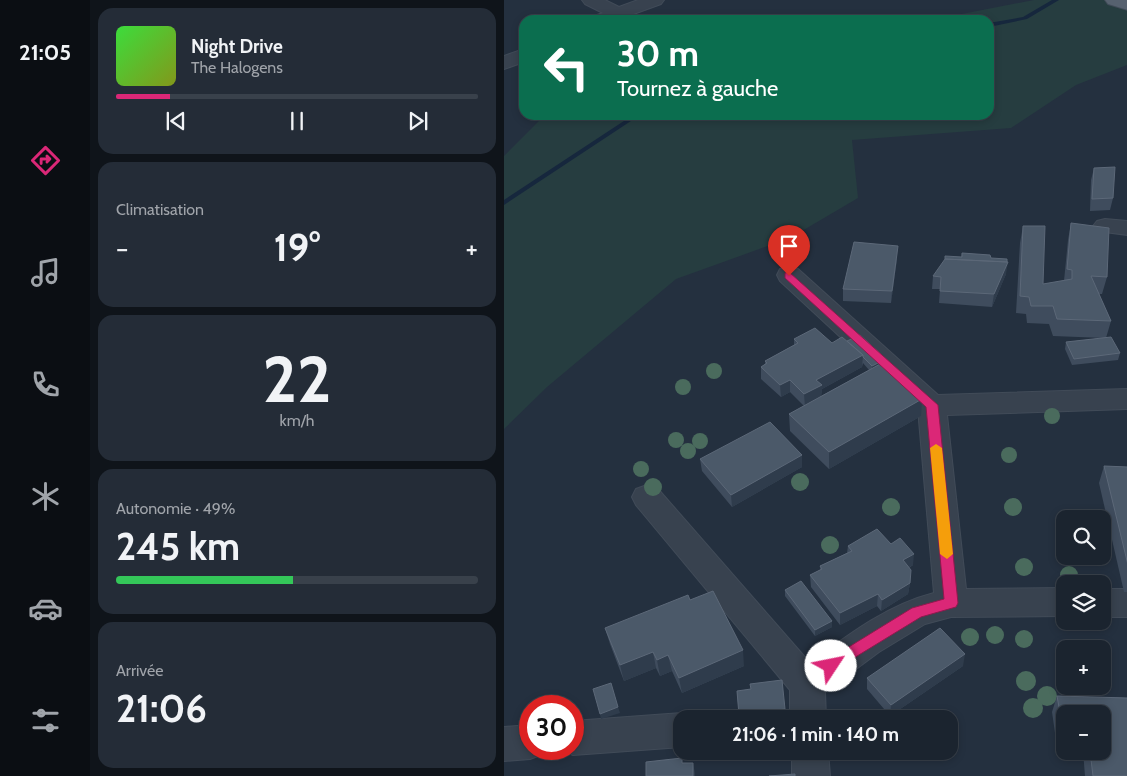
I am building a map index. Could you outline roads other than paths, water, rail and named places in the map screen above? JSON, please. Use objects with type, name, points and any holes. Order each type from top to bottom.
[{"type":"main road","points":[[1114,0],[1127,5]]},
{"type":"street","points":[[592,0],[606,15]]},
{"type":"street","points":[[614,15],[655,0]]},
{"type":"street","points":[[504,63],[519,57]]},
{"type":"street","points":[[789,276],[932,405],[951,603]]},
{"type":"street","points":[[932,405],[1127,399]]},
{"type":"street","points":[[647,497],[807,685],[808,710]]},
{"type":"street","points":[[807,685],[867,641],[917,612],[951,603],[1056,602]]},
{"type":"street","points":[[1111,603],[1127,603]]},
{"type":"street","points":[[584,737],[673,731]]},
{"type":"street","points":[[504,744],[519,743]]},
{"type":"street","points":[[810,760],[811,776]]},
{"type":"waterway","points":[[994,24],[1025,18],[1056,0]]},
{"type":"waterway","points":[[504,203],[629,120]]}]
